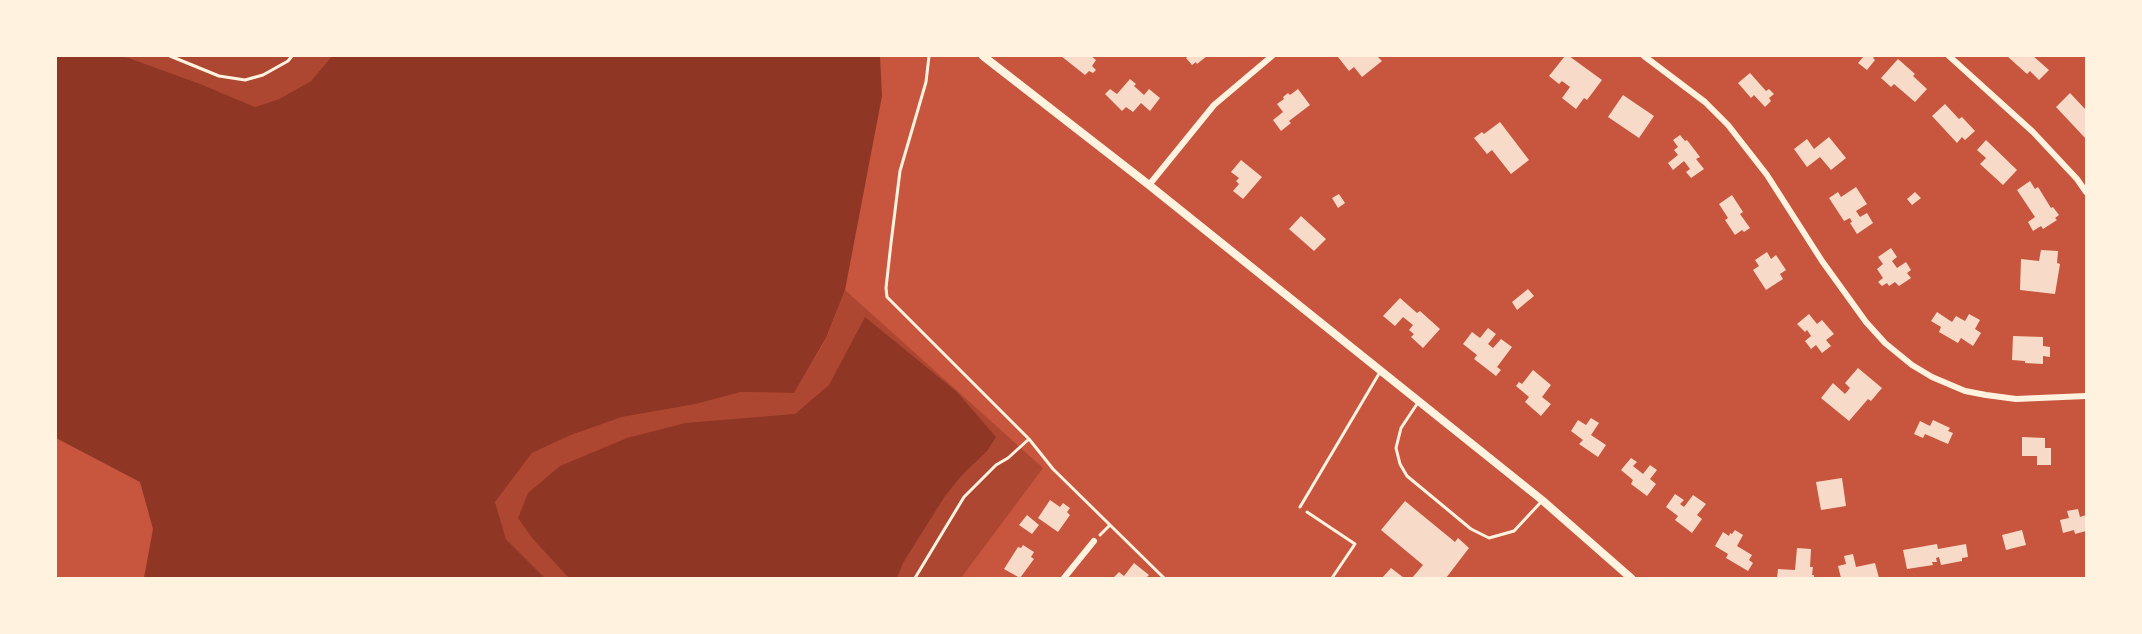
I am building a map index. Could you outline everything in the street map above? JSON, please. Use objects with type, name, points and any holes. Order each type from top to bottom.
[{"type":"street","points":[[984,56],[1542,500],[1631,579]]},
{"type":"street","points":[[1149,185],[1214,105],[1272,56]]},
{"type":"street","points":[[1644,56],[1705,102],[1728,125],[1767,175],[1822,261],[1866,322],[1885,343],[1912,365],[1932,377],[1965,391],[1986,395],[2016,399],[2086,396]]},
{"type":"street","points":[[1952,56],[2033,132],[2077,179],[2086,192]]},
{"type":"street","points":[[1064,579],[1094,541]]},
{"type":"lane","points":[[1300,507],[1381,370]]},
{"type":"lane","points":[[1419,402],[1401,428],[1396,448],[1400,464],[1407,476],[1472,529],[1489,538],[1514,531],[1542,500]]},
{"type":"path","points":[[170,56],[219,76],[245,80],[263,75],[288,61],[292,56]]},
{"type":"path","points":[[929,56],[926,82],[900,171],[887,297],[1029,439],[1053,469],[1164,579]]},
{"type":"path","points":[[915,579],[964,497],[996,465],[1008,458],[1029,439]]},
{"type":"path","points":[[1300,507],[1355,544],[1332,579]]},
{"type":"shaded area","points":[[117,56],[332,56],[311,81],[279,99],[255,107],[203,85],[129,58]]},
{"type":"shaded area","points":[[332,56],[880,56],[882,96],[845,290],[826,338],[794,393],[741,392],[696,404],[622,417],[571,435],[532,453],[495,502],[506,539],[545,578],[144,578],[153,529],[140,482],[56,438],[56,57],[129,58],[255,107],[279,99],[311,81]]},
{"type":"shaded area","points":[[845,290],[1043,468],[961,578],[545,578],[506,539],[495,502],[532,453],[571,435],[622,417],[696,404],[741,392],[794,393],[826,339]]},
{"type":"shaded area","points":[[865,317],[957,392],[996,437],[987,451],[962,475],[945,496],[903,563],[897,578],[569,578],[532,538],[518,518],[528,493],[560,466],[627,438],[685,423],[795,414],[829,385]]},
{"type":"building","points":[[1061,56],[1091,56],[1096,60],[1092,66],[1096,70],[1093,73],[1089,71],[1085,75]]},
{"type":"building","points":[[1207,56],[1192,65],[1186,58]]},
{"type":"building","points":[[1339,56],[1377,56],[1382,61],[1362,77],[1354,67],[1349,71]]},
{"type":"building","points":[[1565,56],[1569,56],[1602,80],[1587,100],[1584,98],[1576,109],[1562,98],[1570,87],[1562,81],[1559,84],[1549,76]]},
{"type":"building","points":[[1864,56],[1875,56],[1873,58],[1875,60],[1867,70],[1858,63]]},
{"type":"building","points":[[2007,56],[2033,56],[2049,70],[2039,80],[2030,71],[2027,74]]},
{"type":"building","points":[[1898,59],[1927,89],[1915,102],[1894,84],[1891,87],[1881,78]]},
{"type":"building","points":[[1750,73],[1766,91],[1769,89],[1774,94],[1769,98],[1771,101],[1765,107],[1754,95],[1751,98],[1738,83]]},
{"type":"building","points":[[1130,79],[1144,95],[1149,89],[1160,98],[1150,111],[1141,103],[1133,112],[1126,107],[1122,111],[1105,94],[1110,89],[1117,94]]},
{"type":"building","points":[[1298,89],[1310,105],[1289,121],[1291,123],[1281,131],[1273,120],[1283,112],[1277,104],[1288,93],[1290,95]]},
{"type":"building","points":[[2070,93],[2086,110],[2086,139],[2056,107]]},
{"type":"building","points":[[1623,95],[1654,116],[1639,138],[1608,117]]},
{"type":"building","points":[[1945,104],[1975,131],[1965,140],[1962,137],[1957,143],[1932,116]]},
{"type":"building","points":[[1500,122],[1529,160],[1511,174],[1492,150],[1487,154],[1474,138],[1482,132],[1484,134]]},
{"type":"building","points":[[1680,135],[1685,141],[1687,140],[1700,157],[1696,159],[1704,169],[1691,178],[1686,172],[1690,169],[1684,161],[1673,170],[1668,163],[1678,155],[1674,150],[1678,147],[1673,140]]},
{"type":"building","points":[[1829,137],[1846,158],[1831,170],[1820,157],[1807,167],[1794,149],[1807,139],[1814,149]]},
{"type":"building","points":[[1986,140],[2017,170],[2003,185],[1980,164],[1986,158],[1977,150]]},
{"type":"building","points":[[1241,160],[1262,177],[1243,199],[1233,191],[1239,184],[1236,181],[1239,178],[1231,172]]},
{"type":"building","points":[[2030,181],[2035,189],[2038,187],[2051,208],[2053,207],[2059,215],[2055,218],[2057,220],[2043,229],[2041,226],[2033,231],[2028,222],[2035,217],[2017,190]]},
{"type":"building","points":[[1856,187],[1867,204],[1856,211],[1860,217],[1867,213],[1873,223],[1857,234],[1850,223],[1852,222],[1850,218],[1844,221],[1829,198],[1838,192],[1841,197]]},
{"type":"building","points":[[1915,192],[1921,198],[1912,205],[1907,199]]},
{"type":"building","points":[[1339,194],[1345,203],[1338,208],[1332,198]]},
{"type":"building","points":[[1732,195],[1743,212],[1740,214],[1750,228],[1735,235],[1725,220],[1728,218],[1719,204]]},
{"type":"building","points":[[1301,216],[1326,239],[1314,251],[1289,229]]},
{"type":"building","points":[[1891,248],[1897,257],[1892,261],[1897,268],[1906,262],[1911,270],[1907,273],[1911,278],[1899,286],[1895,282],[1889,286],[1887,283],[1882,286],[1878,282],[1883,278],[1877,269],[1883,264],[1878,257]]},
{"type":"building","points":[[2041,250],[2058,251],[2057,263],[2060,264],[2055,294],[2020,290],[2021,259],[2039,261]]},
{"type":"building","points":[[1767,252],[1771,259],[1776,255],[1786,270],[1780,274],[1783,279],[1766,290],[1753,270],[1759,266],[1755,260]]},
{"type":"building","points":[[1528,289],[1534,296],[1517,310],[1512,302]]},
{"type":"building","points":[[1400,298],[1417,313],[1420,311],[1440,329],[1423,348],[1411,337],[1414,334],[1409,330],[1413,325],[1403,317],[1395,326],[1383,316]]},
{"type":"building","points":[[1937,312],[1952,322],[1956,316],[1965,321],[1969,314],[1980,320],[1975,329],[1981,333],[1973,346],[1961,338],[1958,343],[1939,332],[1941,327],[1931,321]]},
{"type":"building","points":[[1809,314],[1817,324],[1822,320],[1834,334],[1826,340],[1831,346],[1822,353],[1816,345],[1811,349],[1805,341],[1811,336],[1807,330],[1805,332],[1797,324]]},
{"type":"building","points":[[1488,328],[1496,334],[1488,344],[1493,348],[1501,339],[1512,347],[1497,367],[1501,370],[1496,376],[1474,359],[1477,355],[1463,344],[1472,332],[1480,338]]},
{"type":"building","points":[[2013,336],[2043,337],[2043,346],[2050,347],[2050,357],[2043,356],[2043,364],[2012,360]]},
{"type":"building","points":[[1858,368],[1882,388],[1871,401],[1868,399],[1849,421],[1821,398],[1833,383],[1845,394],[1850,388],[1845,383]]},
{"type":"building","points":[[1533,370],[1551,385],[1542,397],[1551,404],[1541,416],[1525,402],[1529,397],[1516,386],[1519,382],[1522,384]]},
{"type":"building","points":[[1591,418],[1599,423],[1591,435],[1606,445],[1598,457],[1579,444],[1583,440],[1571,431],[1578,420],[1586,425]]},
{"type":"building","points":[[1933,420],[1950,428],[1948,431],[1953,433],[1948,444],[1925,434],[1923,438],[1914,434],[1920,421],[1930,426]]},
{"type":"building","points":[[2022,437],[2045,438],[2045,448],[2051,448],[2051,465],[2037,465],[2037,456],[2022,456]]},
{"type":"building","points":[[1631,458],[1637,462],[1633,466],[1643,474],[1650,465],[1657,470],[1650,479],[1656,484],[1647,496],[1631,484],[1633,480],[1621,470]]},
{"type":"building","points":[[1842,478],[1846,506],[1821,510],[1816,482]]},
{"type":"building","points":[[1675,494],[1684,500],[1680,504],[1684,507],[1693,495],[1706,504],[1697,515],[1702,519],[1692,533],[1675,520],[1678,516],[1666,507]]},
{"type":"building","points":[[1050,500],[1060,507],[1063,503],[1070,508],[1067,512],[1070,515],[1058,532],[1038,518]]},
{"type":"building","points":[[1405,501],[1455,542],[1458,538],[1469,548],[1446,578],[1412,578],[1423,565],[1381,530]]},
{"type":"building","points":[[2078,509],[2080,517],[2086,515],[2086,531],[2075,534],[2074,530],[2063,533],[2060,520],[2069,518],[2067,511]]},
{"type":"building","points":[[1027,515],[1039,525],[1032,534],[1019,525]]},
{"type":"building","points":[[1735,530],[1743,535],[1737,546],[1752,555],[1749,560],[1753,563],[1748,571],[1726,558],[1728,554],[1715,546],[1723,532],[1729,536]]},
{"type":"building","points":[[2022,530],[2026,545],[2006,550],[2002,535]]},
{"type":"building","points":[[1937,544],[1938,549],[1966,544],[1968,557],[1962,558],[1962,561],[1941,565],[1939,557],[1936,558],[1937,562],[1932,562],[1933,565],[1907,569],[1903,550]]},
{"type":"building","points":[[1023,545],[1034,552],[1031,557],[1034,559],[1020,578],[1004,569],[1018,547],[1021,548]]},
{"type":"building","points":[[1797,548],[1811,549],[1810,567],[1813,567],[1814,578],[1777,578],[1778,569],[1795,570]]},
{"type":"building","points":[[1853,554],[1856,567],[1875,563],[1879,578],[1841,578],[1838,566],[1846,564],[1844,556]]},
{"type":"building","points":[[1134,563],[1149,575],[1146,578],[1113,578],[1119,572],[1124,576]]},
{"type":"building","points":[[1391,568],[1404,578],[1382,578]]}]
